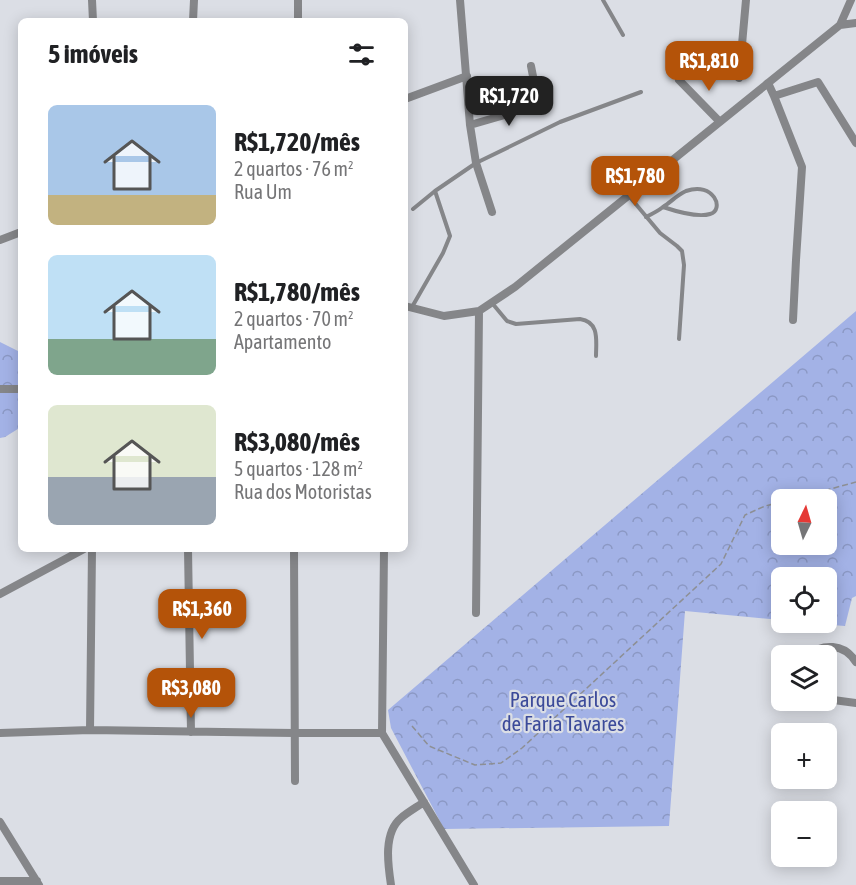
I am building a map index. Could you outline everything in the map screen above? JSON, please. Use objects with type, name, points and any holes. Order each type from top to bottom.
[{"type":"street","points":[[92,0],[93,18]]},
{"type":"street","points":[[193,18],[194,0]]},
{"type":"street","points":[[298,0],[298,18]]},
{"type":"street","points":[[460,0],[470,125],[476,163],[492,212]]},
{"type":"street","points":[[739,78],[746,0]]},
{"type":"street","points":[[408,307],[444,316],[479,311],[515,287],[840,25],[851,0]]},
{"type":"street","points":[[840,25],[856,22]]},
{"type":"street","points":[[470,125],[538,102],[531,66]]},
{"type":"street","points":[[408,98],[467,76]]},
{"type":"street","points":[[679,80],[720,122]]},
{"type":"street","points":[[774,96],[818,82],[856,143]]},
{"type":"street","points":[[768,83],[802,167],[793,320]]},
{"type":"street","points":[[0,240],[18,233]]},
{"type":"street","points":[[476,614],[479,311]]},
{"type":"street","points":[[0,389],[18,389]]},
{"type":"street","points":[[0,594],[78,552]]},
{"type":"street","points":[[90,730],[92,552]]},
{"type":"street","points":[[188,552],[191,732]]},
{"type":"street","points":[[294,552],[296,781]]},
{"type":"street","points":[[384,552],[382,733],[474,885]]},
{"type":"street","points":[[837,646],[853,657],[856,662]]},
{"type":"street","points":[[837,700],[856,703]]},
{"type":"street","points":[[0,734],[90,730],[382,733]]},
{"type":"street","points":[[389,883],[390,833],[399,819],[424,802]]},
{"type":"street","points":[[0,822],[38,883]]},
{"type":"street","points":[[0,881],[38,883]]},
{"type":"lane","points":[[603,0],[622,35]]},
{"type":"lane","points":[[413,209],[476,163],[560,122],[641,92]]},
{"type":"lane","points":[[646,217],[675,197],[694,189],[711,192],[716,202],[714,213],[708,215],[676,212],[663,207]]},
{"type":"lane","points":[[408,307],[443,253],[450,236],[435,191]]},
{"type":"lane","points":[[629,195],[660,233],[682,251],[684,257],[679,339]]},
{"type":"lane","points":[[492,302],[511,323],[586,320],[591,323],[596,332],[596,356]]},
{"type":"path","points":[[830,489],[856,482]]},
{"type":"path","points":[[412,726],[429,746],[475,765],[501,763],[522,748],[721,564],[745,515],[771,505]]},
{"type":"green space","name":"Parque Carlos de Faria Tavares","points":[[856,311],[856,596],[852,598],[845,626],[837,625],[837,567],[771,567],[771,619],[685,611],[669,826],[444,829],[391,728],[388,710]]},
{"type":"green space","points":[[0,342],[18,351],[18,429],[0,438]]}]
